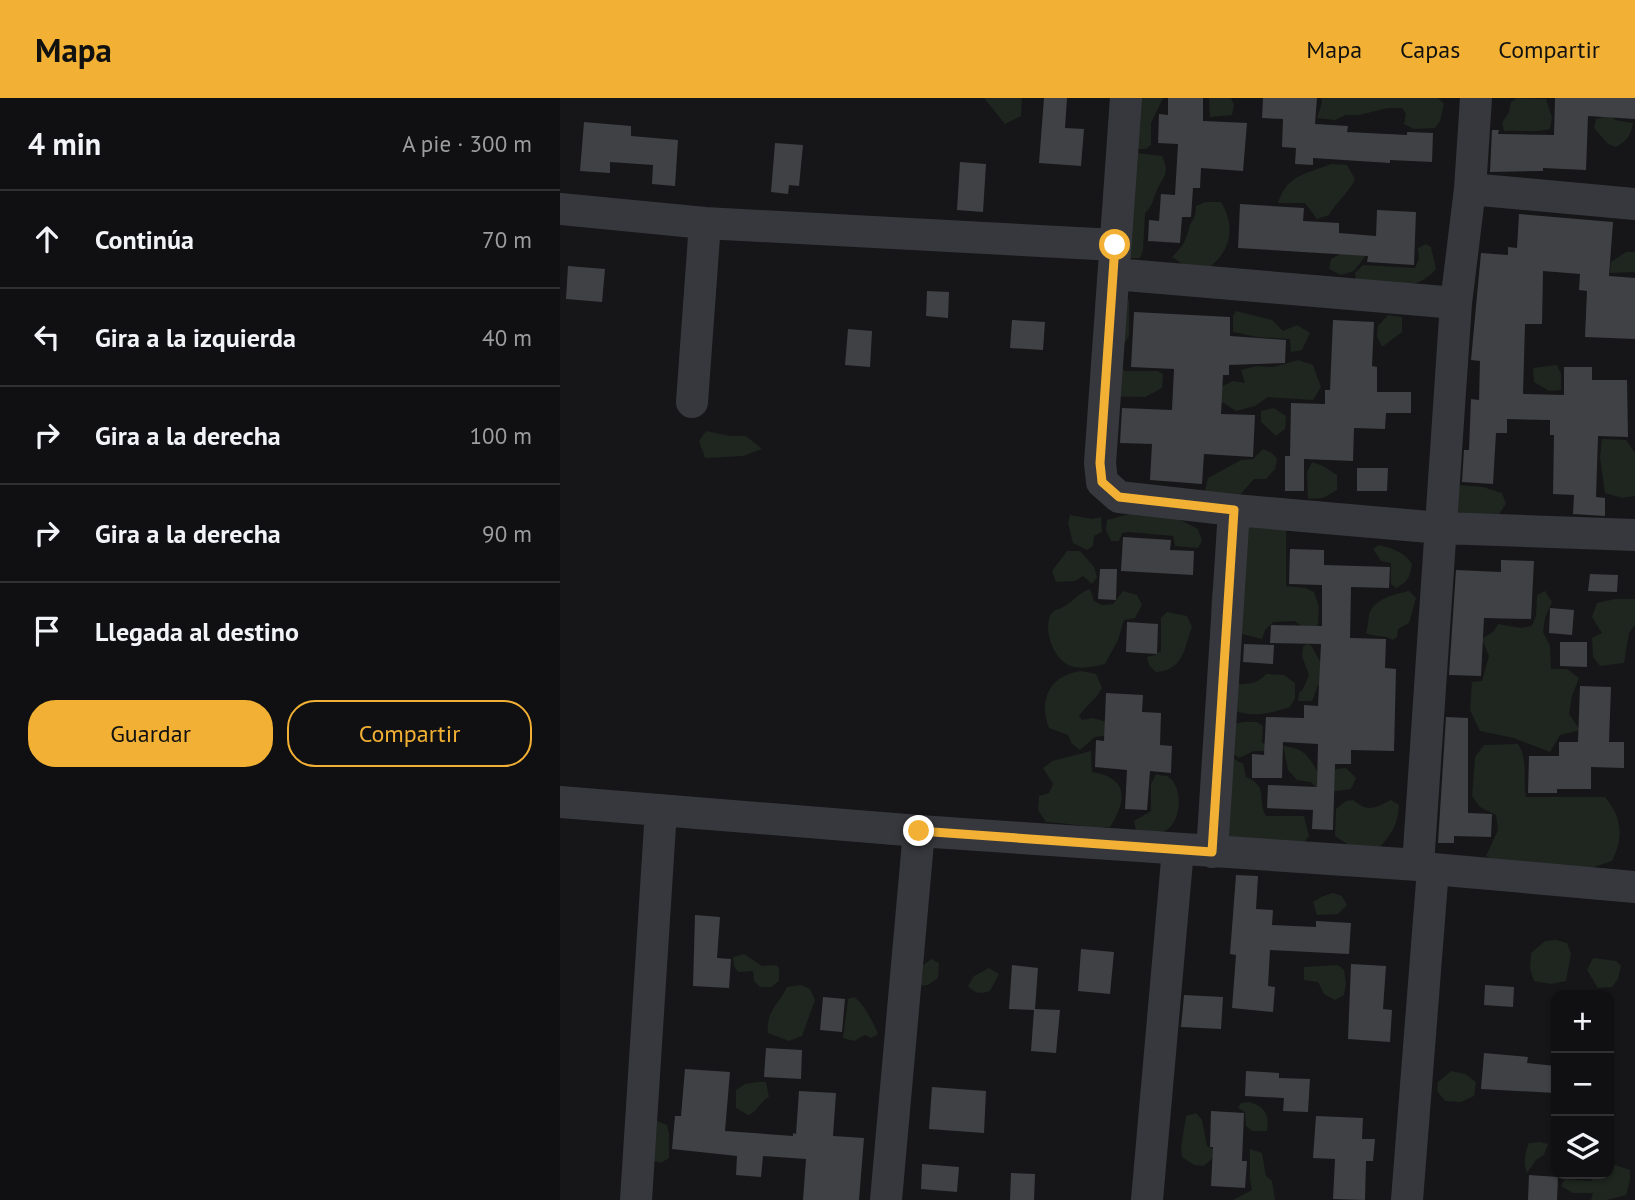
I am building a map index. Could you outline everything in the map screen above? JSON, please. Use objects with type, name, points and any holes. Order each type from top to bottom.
[{"type":"street","points":[[1126,98],[1100,463],[1102,482],[1119,497],[1441,528],[1635,535]]},
{"type":"street","points":[[1407,1200],[1455,303],[1470,189],[1476,98]]},
{"type":"street","points":[[1470,189],[1635,204]]},
{"type":"street","points":[[560,209],[1114,260],[1455,303]]},
{"type":"street","points":[[692,402],[705,223]]},
{"type":"street","points":[[1212,852],[1234,510]]},
{"type":"street","points":[[560,802],[1426,867],[1635,887]]},
{"type":"street","points":[[636,1200],[661,810]]},
{"type":"street","points":[[886,1200],[919,831]]},
{"type":"street","points":[[1147,1200],[1178,849]]},
{"type":"shaded area","points":[[984,98],[1022,98],[1021,116],[1005,124]]},
{"type":"shaded area","points":[[1123,98],[1163,98],[1151,123],[1151,145],[1146,149],[1128,149]]},
{"type":"shaded area","points":[[1209,98],[1231,98],[1234,105],[1232,115],[1210,117]]},
{"type":"shaded area","points":[[1321,98],[1438,98],[1444,104],[1440,121],[1435,128],[1414,129],[1404,124],[1406,114],[1402,108],[1346,115],[1335,120],[1317,118]]},
{"type":"shaded area","points":[[1517,98],[1546,99],[1552,117],[1550,129],[1504,131],[1502,123],[1509,112],[1511,102]]},
{"type":"shaded area","points":[[1611,115],[1615,120],[1633,123],[1628,137],[1616,147],[1608,144],[1594,128],[1596,119]]},
{"type":"shaded area","points":[[1136,153],[1162,156],[1166,172],[1152,204],[1145,213],[1140,258],[1123,258]]},
{"type":"shaded area","points":[[1331,164],[1347,165],[1355,179],[1329,215],[1317,219],[1305,203],[1278,203],[1292,181]]},
{"type":"shaded area","points":[[1205,202],[1221,202],[1229,221],[1229,238],[1221,255],[1207,269],[1187,267],[1172,257],[1185,241],[1196,206]]},
{"type":"shaded area","points":[[1426,244],[1431,247],[1436,269],[1419,282],[1399,286],[1356,280],[1355,273],[1363,265],[1415,268],[1419,259],[1418,248]]},
{"type":"shaded area","points":[[1626,252],[1635,252],[1635,272],[1610,273],[1611,262]]},
{"type":"shaded area","points":[[1341,254],[1366,255],[1354,271],[1341,275],[1329,269],[1331,259]]},
{"type":"shaded area","points":[[1122,295],[1129,300],[1129,336],[1120,359],[1124,371],[1157,371],[1163,374],[1162,388],[1145,397],[1102,396]]},
{"type":"shaded area","points":[[1236,311],[1272,320],[1283,331],[1297,325],[1310,333],[1302,350],[1291,352],[1290,339],[1233,332],[1233,316]]},
{"type":"shaded area","points":[[1388,315],[1402,317],[1402,332],[1382,347],[1377,337],[1378,326]]},
{"type":"shaded area","points":[[1298,360],[1313,365],[1321,387],[1313,400],[1268,397],[1255,406],[1236,411],[1224,403],[1210,402],[1216,389],[1233,381],[1245,383],[1241,370],[1256,366],[1274,367]]},
{"type":"shaded area","points":[[1557,365],[1561,374],[1561,390],[1549,391],[1534,382],[1533,368]]},
{"type":"shaded area","points":[[1274,408],[1286,416],[1285,429],[1276,436],[1261,422],[1261,411]]},
{"type":"shaded area","points":[[706,431],[746,436],[762,449],[743,456],[705,458],[699,441]]},
{"type":"shaded area","points":[[1602,439],[1626,440],[1635,453],[1635,496],[1622,498],[1605,493],[1600,457]]},
{"type":"shaded area","points":[[1263,449],[1277,459],[1275,469],[1266,479],[1254,479],[1239,496],[1202,502],[1208,478],[1241,460],[1253,459]]},
{"type":"shaded area","points":[[1312,462],[1337,475],[1337,490],[1323,498],[1308,499],[1307,472]]},
{"type":"shaded area","points":[[1447,484],[1483,487],[1502,493],[1506,504],[1499,514],[1456,516]]},
{"type":"shaded area","points":[[1137,512],[1178,519],[1198,529],[1202,541],[1198,548],[1175,546],[1173,536],[1128,532],[1122,533],[1119,541],[1111,541],[1106,530],[1107,520]]},
{"type":"shaded area","points":[[1070,515],[1092,519],[1101,517],[1102,532],[1094,536],[1093,546],[1087,550],[1073,543],[1068,523]]},
{"type":"shaded area","points":[[1242,525],[1286,530],[1286,586],[1306,588],[1314,592],[1319,607],[1318,625],[1313,629],[1305,630],[1295,621],[1273,622],[1265,630],[1262,639],[1213,625],[1211,610],[1214,584]]},
{"type":"shaded area","points":[[1379,545],[1401,553],[1412,564],[1408,579],[1396,588],[1391,584],[1391,563],[1381,561],[1373,549]]},
{"type":"shaded area","points":[[1067,551],[1080,551],[1094,567],[1097,577],[1092,584],[1083,576],[1075,581],[1056,582],[1052,571]]},
{"type":"shaded area","points":[[1090,589],[1094,601],[1102,605],[1113,604],[1123,591],[1137,595],[1142,605],[1135,618],[1124,620],[1118,640],[1105,664],[1086,668],[1072,667],[1054,650],[1048,622],[1053,612]]},
{"type":"shaded area","points":[[1409,591],[1416,598],[1409,623],[1398,629],[1397,637],[1393,640],[1366,633],[1369,615],[1375,605],[1385,598]]},
{"type":"shaded area","points":[[1545,591],[1552,602],[1545,618],[1543,632],[1550,646],[1551,669],[1567,669],[1579,678],[1569,714],[1580,730],[1560,735],[1550,752],[1514,738],[1480,731],[1470,710],[1472,682],[1482,681],[1489,656],[1482,639],[1494,631],[1498,624],[1521,628],[1532,626],[1536,616],[1537,595]]},
{"type":"shaded area","points":[[1635,599],[1635,625],[1629,633],[1624,663],[1600,666],[1593,657],[1592,638],[1602,633],[1592,617],[1597,603]]},
{"type":"shaded area","points":[[1167,612],[1187,616],[1192,627],[1178,662],[1156,672],[1149,665],[1147,657],[1161,651],[1161,618]]},
{"type":"shaded area","points":[[1306,644],[1311,645],[1333,685],[1318,685],[1312,701],[1298,701],[1299,693],[1309,675],[1302,656]]},
{"type":"shaded area","points":[[1081,671],[1096,674],[1102,688],[1079,716],[1082,720],[1093,718],[1114,724],[1115,734],[1095,737],[1080,750],[1072,744],[1068,735],[1049,728],[1045,708],[1049,690],[1054,683],[1070,673]]},
{"type":"shaded area","points":[[1266,674],[1284,675],[1295,683],[1295,698],[1290,707],[1274,712],[1250,714],[1227,707],[1219,683],[1251,683]]},
{"type":"shaded area","points":[[1257,722],[1263,726],[1262,743],[1271,745],[1273,751],[1254,751],[1239,758],[1229,751],[1232,724]]},
{"type":"shaded area","points":[[1518,744],[1524,762],[1526,797],[1605,797],[1615,812],[1620,836],[1612,861],[1588,869],[1507,868],[1486,856],[1498,830],[1496,815],[1480,807],[1472,796],[1475,757],[1484,745]]},
{"type":"shaded area","points":[[1283,746],[1304,753],[1317,771],[1346,768],[1356,778],[1351,789],[1321,793],[1311,782],[1297,780],[1288,770]]},
{"type":"shaded area","points":[[1091,751],[1092,772],[1113,779],[1121,792],[1120,808],[1110,827],[1046,822],[1038,810],[1039,796],[1049,793],[1053,784],[1043,768],[1052,761]]},
{"type":"shaded area","points":[[1226,754],[1243,764],[1246,777],[1258,785],[1266,816],[1304,816],[1309,836],[1300,847],[1211,842]]},
{"type":"shaded area","points":[[1156,774],[1167,776],[1176,787],[1178,812],[1171,827],[1165,831],[1137,834],[1134,821],[1151,811],[1151,784]]},
{"type":"shaded area","points":[[1353,800],[1368,808],[1391,800],[1399,805],[1394,828],[1380,847],[1350,846],[1335,836],[1336,809],[1346,801]]},
{"type":"shaded area","points":[[1333,893],[1342,896],[1347,905],[1338,914],[1317,915],[1313,902]]},
{"type":"shaded area","points":[[1545,941],[1567,943],[1571,954],[1566,981],[1551,984],[1534,981],[1530,969],[1531,953]]},
{"type":"shaded area","points":[[744,954],[762,966],[776,965],[779,968],[779,981],[771,987],[760,987],[754,981],[753,971],[738,972],[733,957]]},
{"type":"shaded area","points":[[1593,958],[1616,961],[1621,966],[1618,979],[1612,987],[1598,988],[1587,970]]},
{"type":"shaded area","points":[[931,959],[939,963],[938,978],[928,985],[918,986],[921,967]]},
{"type":"shaded area","points":[[1338,965],[1344,970],[1346,983],[1344,995],[1335,1000],[1324,994],[1318,982],[1304,980],[1304,967]]},
{"type":"shaded area","points":[[989,968],[999,974],[990,991],[973,991],[968,986],[974,976]]},
{"type":"shaded area","points":[[801,985],[810,989],[815,1000],[802,1036],[789,1041],[768,1033],[771,1013],[787,987]]},
{"type":"shaded area","points":[[854,997],[864,1008],[878,1034],[871,1038],[865,1035],[854,1041],[843,1038],[848,999]]},
{"type":"shaded area","points":[[1451,1071],[1465,1074],[1476,1082],[1474,1096],[1461,1102],[1445,1101],[1437,1091],[1438,1082]]},
{"type":"shaded area","points":[[766,1082],[769,1097],[748,1115],[736,1108],[736,1090],[745,1084]]},
{"type":"shaded area","points":[[1250,1102],[1265,1112],[1268,1120],[1267,1131],[1252,1131],[1246,1126],[1245,1112],[1238,1108],[1241,1103]]},
{"type":"shaded area","points":[[1196,1113],[1202,1120],[1207,1146],[1214,1150],[1216,1155],[1204,1166],[1194,1165],[1182,1157],[1186,1116]]},
{"type":"shaded area","points":[[657,1121],[667,1125],[669,1134],[669,1158],[661,1163],[654,1161]]},
{"type":"shaded area","points":[[1529,1143],[1548,1144],[1544,1155],[1536,1160],[1527,1173],[1526,1150]]},
{"type":"shaded area","points":[[1250,1149],[1262,1153],[1266,1176],[1272,1181],[1275,1200],[1233,1200],[1252,1190]]},
{"type":"shaded area","points":[[1614,1165],[1630,1170],[1626,1195],[1607,1200],[1591,1200],[1593,1193],[1573,1193],[1561,1186],[1565,1179],[1614,1179]]},
{"type":"building","points":[[1044,98],[1067,98],[1065,128],[1084,129],[1081,166],[1039,163]]},
{"type":"building","points":[[1168,98],[1203,98],[1203,121],[1247,123],[1243,171],[1201,168],[1200,188],[1193,188],[1191,217],[1182,217],[1180,243],[1148,241],[1149,220],[1159,221],[1161,194],[1175,195],[1178,144],[1158,143],[1159,114],[1168,115]]},
{"type":"building","points":[[1263,98],[1317,98],[1315,124],[1348,126],[1347,132],[1407,135],[1407,132],[1433,133],[1432,162],[1390,160],[1390,163],[1313,158],[1313,165],[1295,164],[1296,148],[1282,147],[1283,119],[1262,118]]},
{"type":"building","points":[[1555,98],[1635,98],[1635,119],[1588,116],[1586,170],[1543,168],[1543,171],[1490,172],[1492,130],[1499,130],[1498,134],[1554,135]]},
{"type":"building","points":[[584,122],[631,126],[631,136],[678,140],[675,186],[652,184],[653,165],[610,162],[610,173],[580,171]]},
{"type":"building","points":[[775,143],[803,145],[799,186],[789,185],[788,194],[771,192]]},
{"type":"building","points":[[960,162],[986,164],[983,212],[957,210]]},
{"type":"building","points":[[1240,204],[1304,208],[1303,221],[1339,223],[1339,233],[1376,236],[1377,210],[1416,212],[1414,265],[1367,262],[1368,256],[1238,248]]},
{"type":"building","points":[[1519,214],[1613,222],[1609,276],[1635,278],[1635,339],[1585,337],[1587,291],[1579,290],[1580,274],[1543,271],[1542,324],[1525,324],[1523,394],[1564,395],[1564,367],[1592,367],[1592,380],[1627,380],[1628,437],[1598,436],[1596,497],[1605,498],[1605,516],[1573,514],[1574,495],[1553,494],[1554,435],[1550,435],[1550,420],[1507,419],[1507,433],[1496,433],[1493,484],[1462,482],[1464,450],[1469,450],[1471,399],[1479,400],[1480,361],[1471,360],[1481,253],[1508,255],[1508,247],[1517,248]]},
{"type":"building","points":[[568,266],[605,269],[602,302],[566,299]]},
{"type":"building","points":[[927,291],[949,292],[948,318],[926,316]]},
{"type":"building","points":[[1134,312],[1230,317],[1230,336],[1286,340],[1285,363],[1229,365],[1229,375],[1223,375],[1221,414],[1255,415],[1253,457],[1204,454],[1202,484],[1150,480],[1152,444],[1120,443],[1122,408],[1172,410],[1174,369],[1131,367]]},
{"type":"building","points":[[1012,320],[1045,322],[1043,350],[1010,348]]},
{"type":"building","points":[[1333,320],[1374,322],[1372,366],[1377,367],[1377,392],[1411,392],[1411,413],[1386,413],[1385,429],[1354,428],[1353,461],[1304,459],[1304,491],[1285,491],[1285,456],[1290,456],[1291,403],[1325,404],[1325,390],[1330,390]]},
{"type":"building","points":[[848,329],[872,331],[870,367],[845,365]]},
{"type":"building","points":[[1357,468],[1388,468],[1387,491],[1357,491]]},
{"type":"building","points":[[1123,537],[1171,540],[1170,550],[1194,551],[1193,575],[1121,571]]},
{"type":"building","points":[[1290,549],[1324,550],[1324,565],[1390,567],[1389,588],[1351,587],[1350,638],[1386,639],[1385,668],[1396,669],[1394,751],[1351,750],[1351,764],[1335,764],[1333,830],[1312,829],[1313,810],[1267,808],[1268,785],[1317,787],[1318,744],[1283,742],[1282,778],[1252,778],[1252,754],[1264,755],[1266,717],[1304,718],[1304,705],[1318,706],[1321,644],[1270,643],[1271,625],[1322,626],[1322,585],[1289,584]]},
{"type":"building","points":[[1501,560],[1534,561],[1531,619],[1484,618],[1481,676],[1449,675],[1456,570],[1501,572]]},
{"type":"building","points":[[1100,569],[1117,569],[1116,600],[1098,599]]},
{"type":"building","points":[[1590,574],[1618,575],[1617,592],[1588,591]]},
{"type":"building","points":[[1550,608],[1574,610],[1572,635],[1549,633]]},
{"type":"building","points":[[1127,622],[1158,624],[1157,654],[1126,652]]},
{"type":"building","points":[[1560,642],[1587,642],[1587,667],[1560,666]]},
{"type":"building","points":[[1244,644],[1274,645],[1273,664],[1243,662]]},
{"type":"building","points":[[1580,686],[1611,687],[1609,742],[1624,742],[1624,768],[1591,767],[1591,789],[1557,789],[1557,793],[1528,793],[1529,756],[1559,756],[1559,742],[1578,742]]},
{"type":"building","points":[[1106,693],[1143,695],[1142,712],[1161,713],[1160,745],[1172,746],[1171,773],[1150,771],[1147,810],[1125,809],[1127,770],[1095,767],[1096,740],[1104,741]]},
{"type":"building","points":[[1446,717],[1468,718],[1468,813],[1492,814],[1491,837],[1454,836],[1454,843],[1438,843]]},
{"type":"building","points":[[1236,875],[1258,876],[1256,909],[1273,910],[1272,925],[1316,927],[1316,921],[1351,923],[1349,954],[1270,950],[1268,986],[1275,987],[1273,1012],[1232,1008],[1236,955],[1230,954]]},
{"type":"building","points":[[695,915],[720,917],[717,958],[731,959],[729,988],[693,986]]},
{"type":"building","points":[[1081,949],[1114,952],[1110,994],[1078,991]]},
{"type":"building","points":[[1351,964],[1386,966],[1383,1009],[1392,1010],[1390,1042],[1348,1039]]},
{"type":"building","points":[[1012,965],[1038,968],[1035,1009],[1060,1010],[1056,1053],[1031,1051],[1034,1010],[1009,1009]]},
{"type":"building","points":[[1485,985],[1514,987],[1513,1007],[1484,1005]]},
{"type":"building","points":[[1184,995],[1223,997],[1221,1029],[1181,1027]]},
{"type":"building","points":[[823,997],[845,999],[842,1032],[820,1030]]},
{"type":"building","points":[[766,1048],[802,1050],[801,1079],[764,1077]]},
{"type":"building","points":[[1484,1053],[1528,1057],[1527,1063],[1551,1065],[1551,1093],[1481,1089]]},
{"type":"building","points":[[685,1069],[730,1072],[725,1131],[793,1136],[793,1133],[796,1134],[799,1091],[836,1093],[833,1136],[864,1138],[859,1200],[803,1200],[806,1159],[763,1156],[761,1177],[736,1175],[737,1156],[672,1149],[675,1116],[681,1116]]},
{"type":"building","points":[[1246,1071],[1279,1073],[1279,1078],[1310,1079],[1308,1112],[1283,1111],[1284,1098],[1245,1096]]},
{"type":"building","points":[[932,1087],[986,1091],[984,1133],[929,1129]]},
{"type":"building","points":[[1211,1111],[1244,1113],[1242,1161],[1247,1161],[1245,1188],[1211,1186]]},
{"type":"building","points":[[1316,1116],[1363,1118],[1362,1139],[1375,1139],[1373,1161],[1366,1161],[1365,1200],[1333,1199],[1335,1159],[1313,1158]]},
{"type":"building","points":[[922,1164],[959,1167],[957,1192],[921,1189]]},
{"type":"building","points":[[1011,1173],[1035,1174],[1034,1200],[1010,1200]]},
{"type":"building","points":[[1529,1175],[1558,1179],[1557,1200],[1528,1200]]},
{"type":"route","points":[[919,831],[1212,852],[1234,510],[1119,497],[1102,482],[1100,463],[1115,245]]}]
